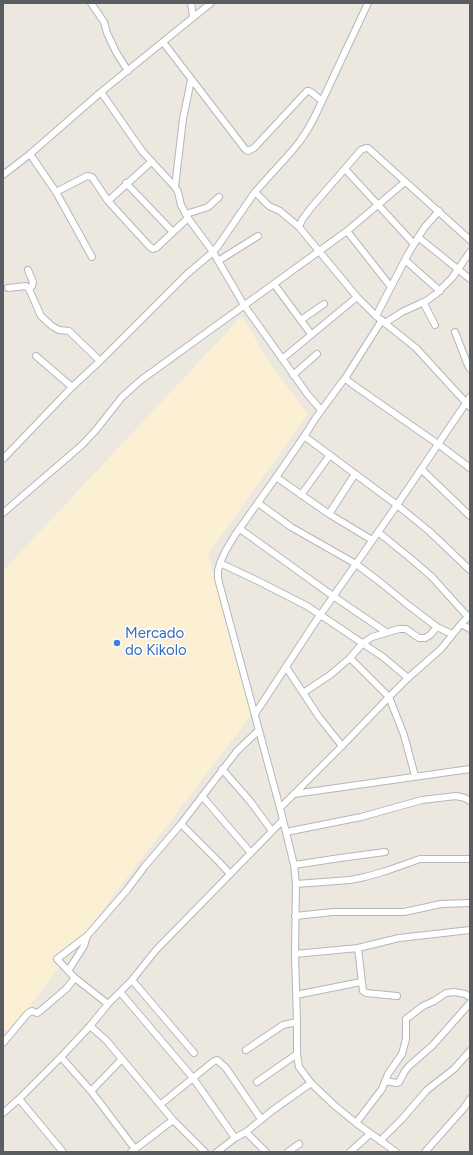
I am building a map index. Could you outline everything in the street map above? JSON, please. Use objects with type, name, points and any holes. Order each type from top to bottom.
[{"type":"street","points":[[91,3],[104,22],[107,33],[128,71]]},
{"type":"street","points":[[191,3],[193,17]]},
{"type":"street","points":[[3,175],[193,17],[203,6],[211,3]]},
{"type":"street","points":[[3,459],[72,387],[187,274],[213,252],[221,243],[255,192],[300,141],[315,116],[368,3]]},
{"type":"street","points":[[163,42],[245,150],[248,151],[254,148],[307,91],[311,92],[322,101]]},
{"type":"street","points":[[175,187],[183,119],[191,80]]},
{"type":"street","points":[[101,92],[151,162],[175,187],[178,192],[181,205],[187,216],[213,252],[244,305],[308,396],[321,410]]},
{"type":"street","points":[[299,227],[310,209],[361,150],[368,148],[470,240]]},
{"type":"street","points":[[30,154],[56,192],[92,258]]},
{"type":"street","points":[[108,201],[151,162]]},
{"type":"street","points":[[345,169],[414,244]]},
{"type":"street","points":[[56,192],[89,176],[92,177],[108,201],[153,249],[156,248],[187,216],[208,207],[219,197]]},
{"type":"street","points":[[3,512],[82,445],[122,397],[141,380],[347,231],[405,182]]},
{"type":"street","points":[[126,184],[172,231]]},
{"type":"street","points":[[255,192],[269,206],[280,211],[299,227],[357,297],[376,316],[416,348],[469,402],[438,444],[333,596],[255,714]]},
{"type":"street","points":[[376,316],[418,237],[438,212]]},
{"type":"street","points":[[347,231],[391,287]]},
{"type":"street","points":[[218,261],[258,236]]},
{"type":"street","points":[[418,237],[470,279]]},
{"type":"street","points":[[396,1152],[356,1123],[311,1084],[299,1067],[296,1054],[296,884],[294,865],[218,579],[218,571],[226,550],[240,529],[321,410],[344,380],[384,322],[432,298],[459,270],[470,252]]},
{"type":"street","points":[[405,260],[440,291]]},
{"type":"street","points":[[28,270],[33,282],[29,289]]},
{"type":"street","points":[[274,284],[311,334]]},
{"type":"street","points":[[8,288],[26,286],[29,289],[41,316],[59,330],[69,331],[100,361]]},
{"type":"street","points":[[282,359],[357,297]]},
{"type":"street","points":[[423,302],[434,326]]},
{"type":"street","points":[[301,320],[324,304]]},
{"type":"street","points":[[455,332],[466,363],[470,369]]},
{"type":"street","points":[[293,375],[316,354]]},
{"type":"street","points":[[36,356],[72,387]]},
{"type":"street","points":[[344,380],[347,380],[470,468]]},
{"type":"street","points":[[304,436],[397,504],[429,531],[470,570]]},
{"type":"street","points":[[301,495],[330,455]]},
{"type":"street","points":[[421,469],[470,516]]},
{"type":"street","points":[[329,514],[355,474]]},
{"type":"street","points":[[276,477],[329,514],[372,540]]},
{"type":"street","points":[[258,504],[291,527],[356,564],[437,627],[452,634]]},
{"type":"street","points":[[240,529],[386,632]]},
{"type":"street","points":[[280,808],[408,678],[441,649],[452,634],[469,616],[427,572],[378,532]]},
{"type":"street","points":[[220,563],[307,606],[383,657],[408,678]]},
{"type":"street","points":[[461,624],[470,629]]},
{"type":"street","points":[[303,694],[325,679],[350,658],[362,644],[372,636],[399,629],[406,629],[419,638],[425,638],[437,627]]},
{"type":"street","points":[[350,658],[389,697],[404,735],[415,776]]},
{"type":"street","points":[[286,667],[319,717],[342,746]]},
{"type":"street","points":[[108,1004],[75,978],[57,959],[87,936],[181,824],[237,751],[259,730]]},
{"type":"street","points":[[222,769],[250,801],[272,831]]},
{"type":"street","points":[[294,794],[470,769]]},
{"type":"street","points":[[202,796],[251,853]]},
{"type":"street","points":[[286,832],[361,817],[427,799],[456,796],[470,801]]},
{"type":"street","points":[[3,1113],[61,1057],[108,1004],[132,980],[156,950],[283,820]]},
{"type":"street","points":[[181,824],[230,874]]},
{"type":"street","points":[[294,865],[385,852]]},
{"type":"street","points":[[296,884],[350,880],[365,877],[420,859],[470,859]]},
{"type":"street","points":[[295,916],[333,912],[404,912],[441,904],[470,903]]},
{"type":"street","points":[[295,954],[358,948],[399,938],[470,930]]},
{"type":"street","points":[[68,971],[84,946],[87,936]]},
{"type":"street","points":[[358,948],[363,991],[366,993],[397,996]]},
{"type":"street","points":[[3,1043],[28,1013],[39,1012],[66,989],[75,978]]},
{"type":"street","points":[[132,980],[194,1054]]},
{"type":"street","points":[[296,995],[361,982]]},
{"type":"street","points":[[120,992],[193,1078],[235,1138]]},
{"type":"street","points":[[356,1123],[382,1089],[390,1070],[403,1051],[406,1039],[406,1019],[423,1006],[446,993],[454,992],[466,994],[470,997]]},
{"type":"street","points":[[385,1081],[399,1082],[405,1070],[433,1045],[470,1003]]},
{"type":"street","points":[[246,1050],[283,1025],[297,1022]]},
{"type":"street","points":[[90,1026],[106,1040],[173,1120],[205,1152]]},
{"type":"street","points":[[380,1141],[402,1119],[426,1090],[454,1069],[470,1051]]},
{"type":"street","points":[[257,1082],[296,1054]]},
{"type":"street","points":[[61,1057],[91,1091],[133,1150],[173,1120]]},
{"type":"street","points":[[91,1091],[122,1059]]},
{"type":"street","points":[[161,1104],[217,1060],[226,1068],[261,1119]]},
{"type":"street","points":[[219,1152],[235,1138],[246,1132],[292,1096],[311,1084]]},
{"type":"street","points":[[19,1099],[63,1152]]},
{"type":"street","points":[[425,1152],[464,1108],[470,1099]]},
{"type":"street","points":[[246,1132],[266,1152]]},
{"type":"street","points":[[350,1152],[370,1134]]},
{"type":"street","points":[[288,1152],[299,1144]]},
{"type":"shaded area","name":"Mercado do Kikolo","points":[[242,316],[271,365],[308,414],[208,554],[251,715],[9,1033],[3,1027],[3,571]]},
{"type":"place","name":"Mercado do Kikolo","points":[[117,643]]}]
